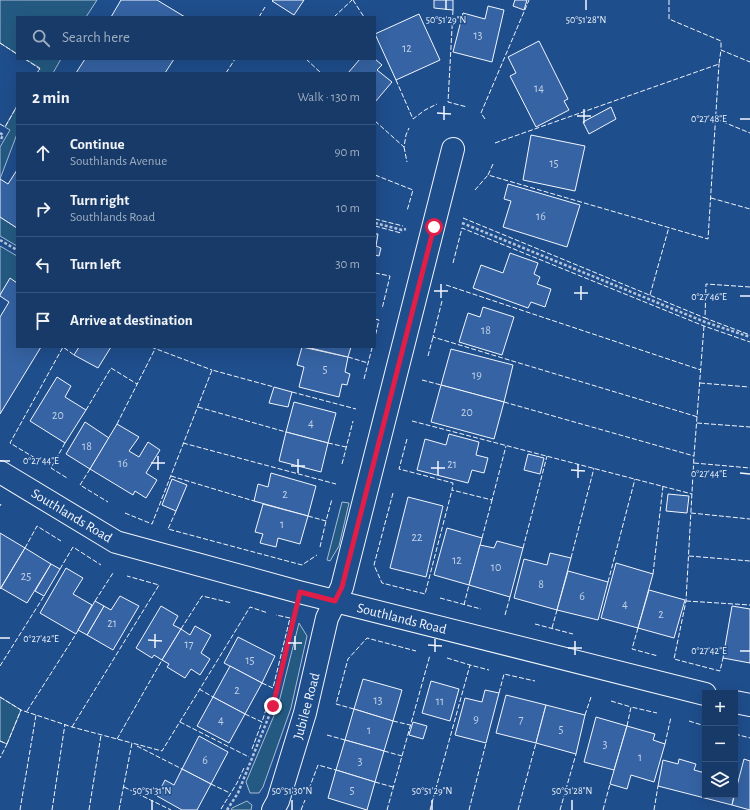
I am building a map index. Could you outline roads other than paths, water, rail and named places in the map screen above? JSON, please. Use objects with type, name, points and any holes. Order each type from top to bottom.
[{"type":"street","name":"Jubilee Road","points":[[273,810],[278,801],[305,713],[327,618],[342,587],[453,149]]},
{"type":"street","name":"Southlands Road","points":[[0,472],[116,542],[300,592],[702,693]]},
{"type":"street","points":[[738,703],[750,705]]}]
